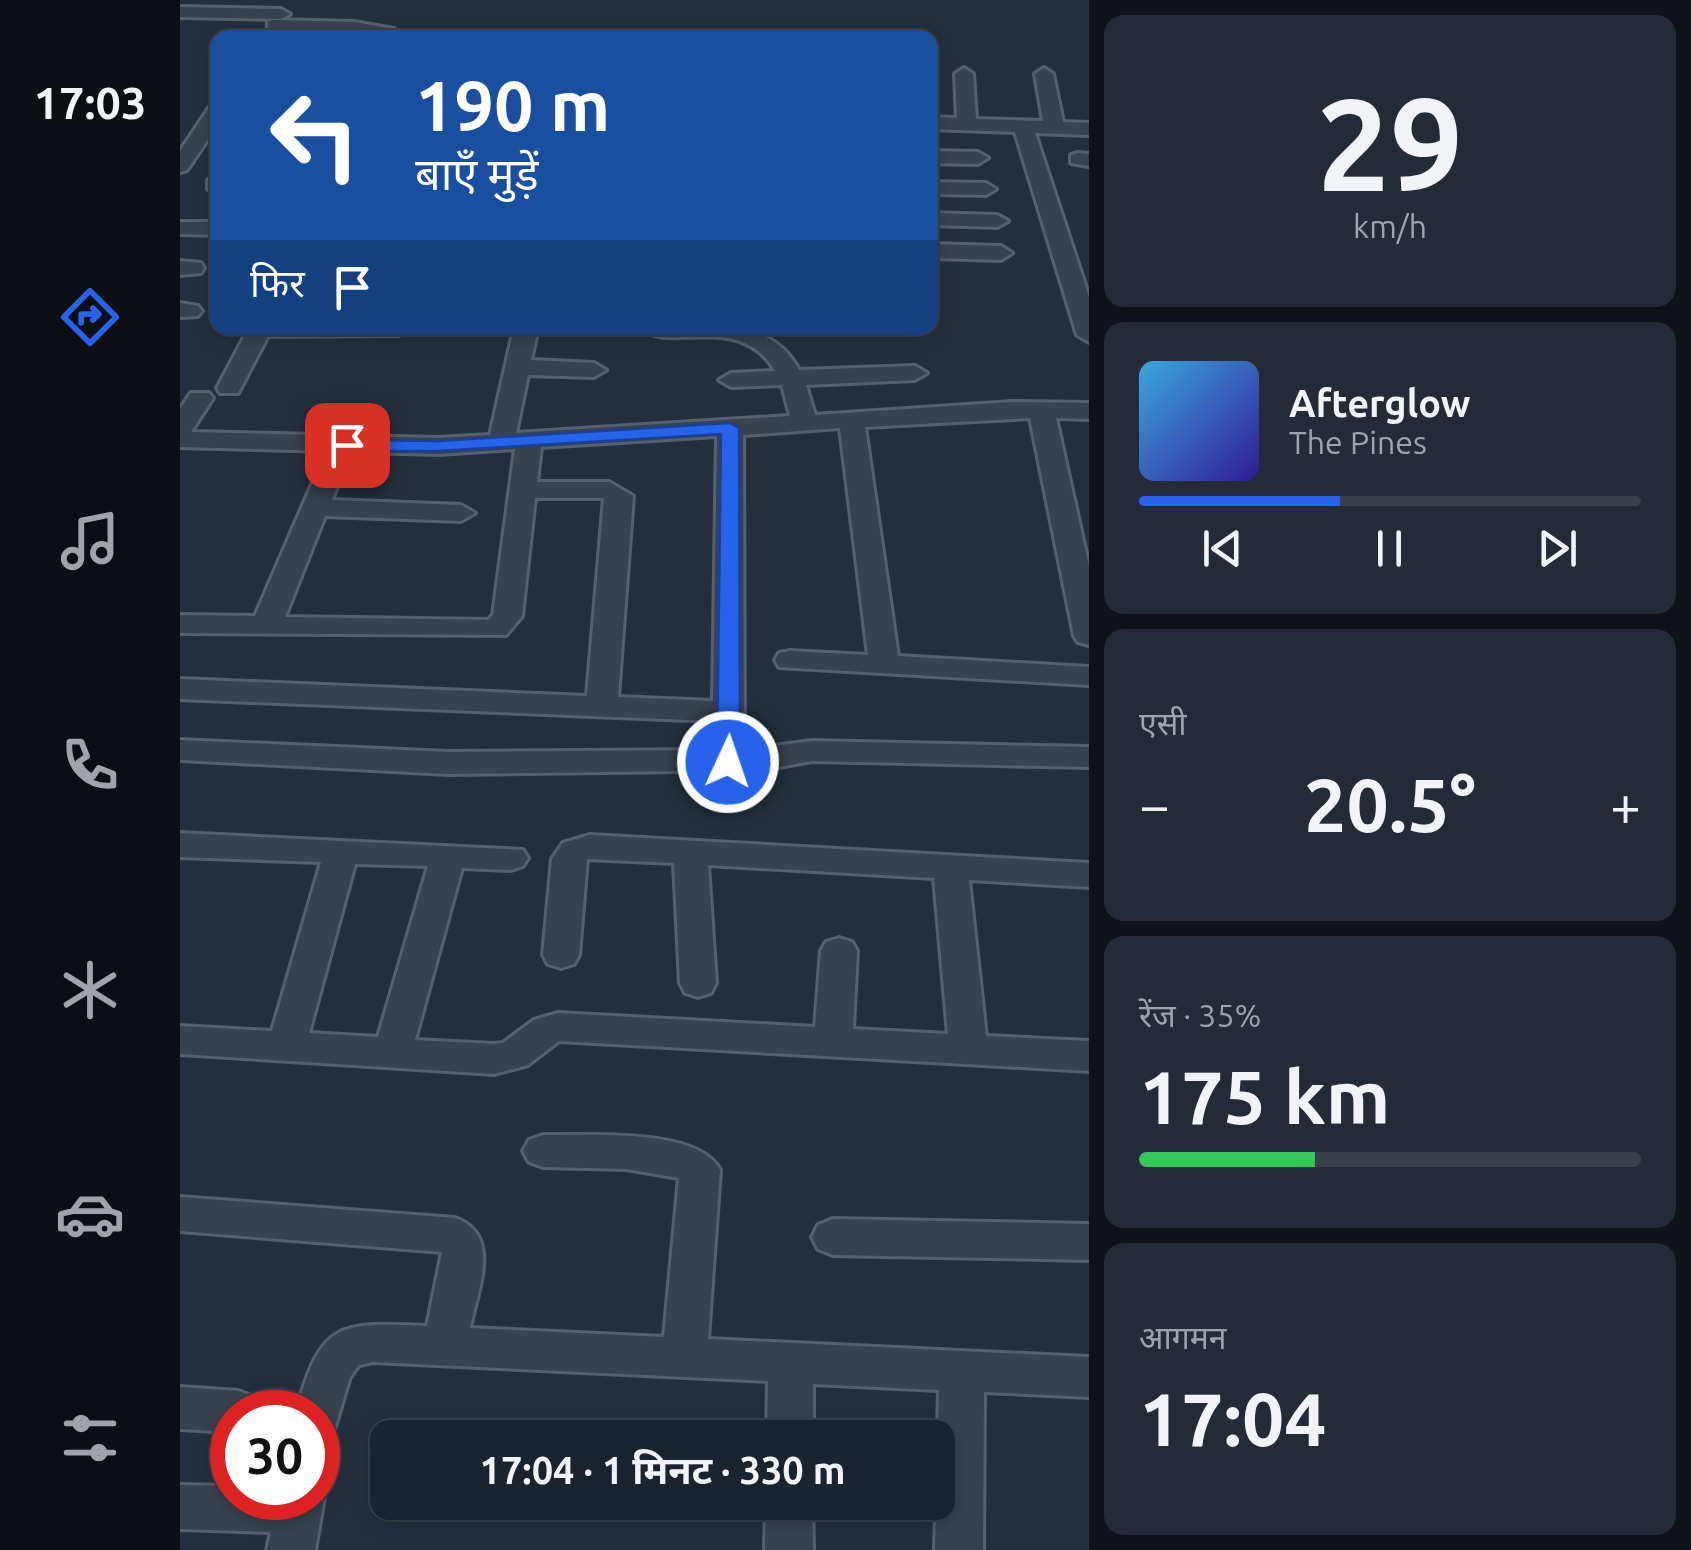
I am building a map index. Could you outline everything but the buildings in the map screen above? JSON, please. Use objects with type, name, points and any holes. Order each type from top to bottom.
[{"type":"street","points":[[180,12],[373,30]]},
{"type":"street","points":[[964,74],[967,124]]},
{"type":"street","points":[[1044,74],[1054,127]]},
{"type":"street","points":[[180,166],[210,121]]},
{"type":"street","points":[[938,122],[1088,128]]},
{"type":"street","points":[[1023,125],[1088,336]]},
{"type":"street","points":[[938,157],[978,158]]},
{"type":"street","points":[[938,188],[986,189]]},
{"type":"street","points":[[938,219],[997,221]]},
{"type":"street","points":[[180,228],[210,229]]},
{"type":"street","points":[[938,251],[1002,253]]},
{"type":"street","points":[[229,388],[256,335]]},
{"type":"street","points":[[180,624],[496,629],[506,616],[522,490],[515,442],[518,367],[525,335]]},
{"type":"street","points":[[748,335],[756,337],[795,378],[805,424]]},
{"type":"street","points":[[518,367],[594,370]]},
{"type":"street","points":[[731,380],[915,373]]},
{"type":"street","points":[[180,430],[200,398]]},
{"type":"street","points":[[180,439],[380,446],[515,442],[1041,409],[1088,411]]},
{"type":"street","points":[[1041,409],[1088,636]]},
{"type":"street","points":[[852,422],[884,665]]},
{"type":"street","points":[[728,762],[730,428]]},
{"type":"street","points":[[522,490],[609,490],[620,496],[602,706]]},
{"type":"street","points":[[266,626],[321,496],[461,513]]},
{"type":"street","points":[[790,660],[1088,676]]},
{"type":"street","points":[[180,689],[731,712]]},
{"type":"street","points":[[180,750],[448,763],[728,762],[812,750],[1088,757]]},
{"type":"street","points":[[180,845],[511,858]]},
{"type":"street","points":[[562,955],[569,859],[575,851],[590,847],[1088,875]]},
{"type":"street","points":[[690,851],[698,983]]},
{"type":"street","points":[[287,1046],[341,853]]},
{"type":"street","points":[[393,1052],[448,858]]},
{"type":"street","points":[[950,868],[968,1049]]},
{"type":"street","points":[[833,1042],[839,951]]},
{"type":"street","points":[[180,1040],[511,1059],[524,1052],[535,1036],[558,1026],[1088,1056]]},
{"type":"street","points":[[543,1151],[663,1157],[690,1162],[700,1170],[684,1359]]},
{"type":"street","points":[[180,1214],[455,1236],[462,1242],[463,1257],[444,1346]]},
{"type":"street","points":[[833,1237],[1088,1242]]},
{"type":"street","points":[[325,1390],[330,1370],[345,1348],[373,1343],[1088,1377]]},
{"type":"street","points":[[790,1420],[791,1364]]},
{"type":"street","points":[[959,1550],[962,1373]]},
{"type":"street","points":[[180,1408],[210,1410]]},
{"type":"street","points":[[180,1506],[210,1509]]},
{"type":"street","points":[[788,1550],[789,1520]]},
{"type":"route","points":[[347,445],[530,442],[730,428],[728,762]]}]
